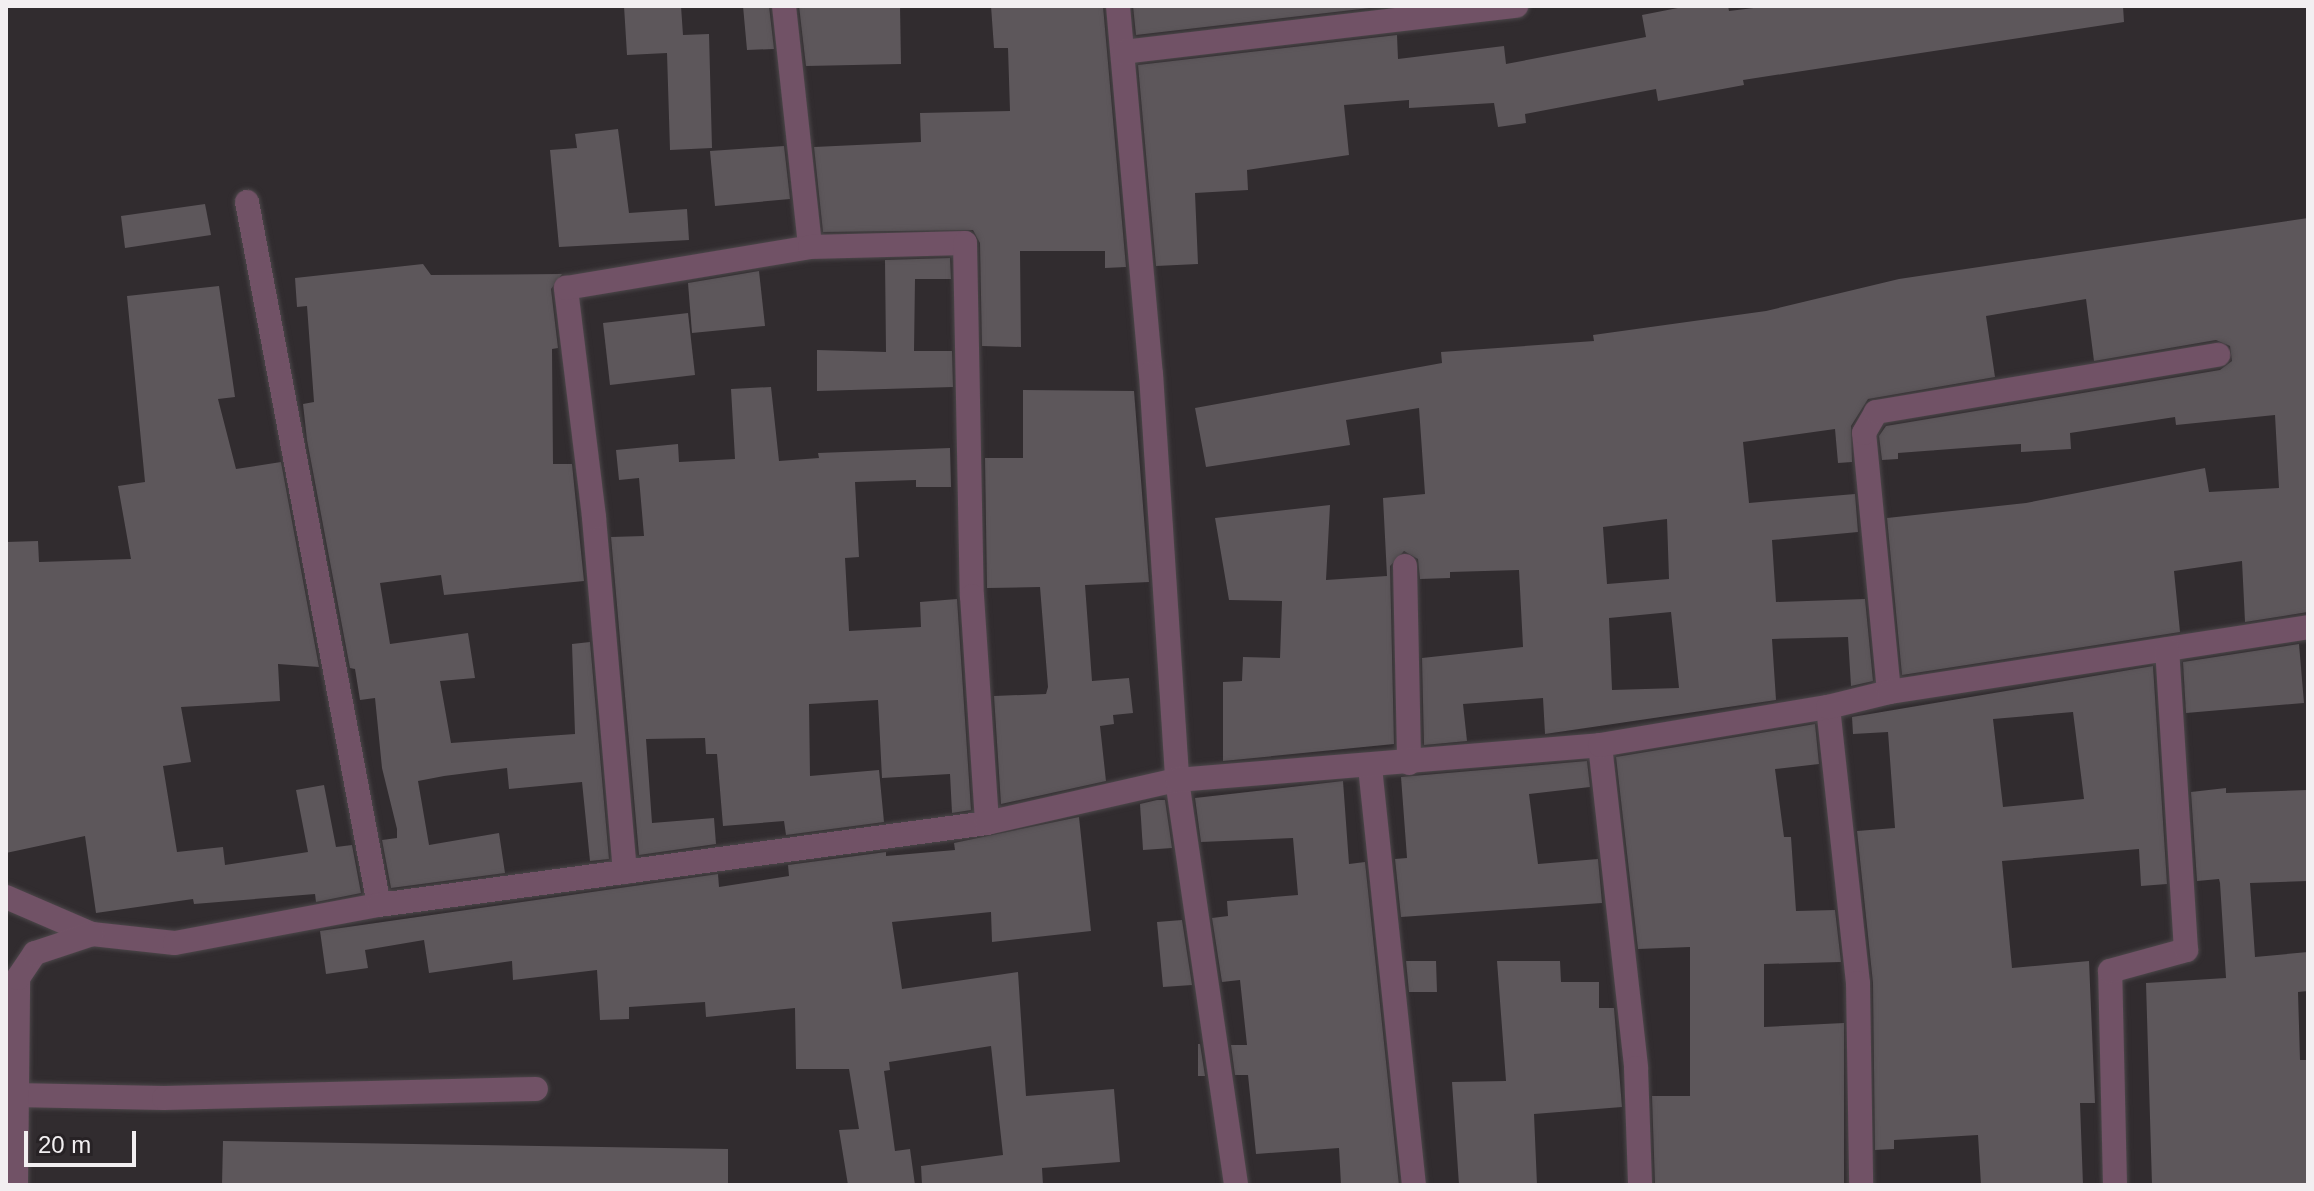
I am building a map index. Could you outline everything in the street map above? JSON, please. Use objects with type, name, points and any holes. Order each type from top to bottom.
[{"type":"street","points":[[784,6],[810,247]]},
{"type":"street","points":[[1118,6],[1151,374],[1177,780],[1236,1185]]},
{"type":"street","points":[[1123,52],[1516,6]]},
{"type":"street","points":[[247,202],[379,905]]},
{"type":"street","points":[[625,872],[594,517],[566,288],[810,247],[965,243],[972,596],[987,823]]},
{"type":"street","points":[[1889,692],[1864,433],[1876,412],[2218,355]]},
{"type":"street","points":[[1405,566],[1409,763]]},
{"type":"street","points":[[6,897],[92,934],[175,943],[379,905],[987,823],[1177,780],[1370,767],[1600,745],[1828,707],[1889,692],[2308,627]]},
{"type":"street","points":[[2115,1185],[2110,971],[2186,950],[2167,650]]},
{"type":"street","points":[[1828,707],[1858,983],[1861,1185]]},
{"type":"street","points":[[1600,745],[1628,975],[1640,1185]]},
{"type":"street","points":[[1370,767],[1414,1185]]},
{"type":"street","points":[[16,1185],[14,1095],[18,978],[35,953],[92,934]]},
{"type":"street","points":[[14,1095],[164,1098],[536,1089]]},
{"type":"building","points":[[624,6],[681,6],[683,35],[709,34],[712,148],[670,150],[667,53],[627,55]]},
{"type":"building","points":[[743,6],[769,6],[774,49],[747,50]]},
{"type":"building","points":[[799,6],[900,6],[901,64],[806,66]]},
{"type":"building","points":[[991,6],[1103,6],[1126,267],[1105,268],[1105,251],[1020,251],[1021,347],[982,346],[980,243],[973,230],[823,232],[814,147],[921,142],[920,113],[1010,111],[1008,48],[994,48]]},
{"type":"building","points":[[1133,6],[1387,6],[1136,35]]},
{"type":"building","points":[[1688,6],[1728,6],[1729,11],[1770,6],[2123,6],[2124,22],[1743,80],[1744,85],[1658,101],[1656,89],[1525,114],[1526,123],[1498,127],[1494,103],[1409,108],[1409,100],[1344,105],[1349,155],[1247,170],[1248,190],[1195,193],[1198,264],[1156,266],[1138,65],[1397,35],[1398,59],[1504,46],[1506,64],[1646,37],[1642,15]]},
{"type":"building","points":[[618,129],[629,213],[687,209],[689,240],[559,247],[550,150],[577,148],[575,134]]},
{"type":"building","points":[[784,146],[790,199],[715,206],[710,151]]},
{"type":"building","points":[[205,204],[211,235],[125,248],[121,216]]},
{"type":"building","points":[[2308,218],[2308,612],[2245,622],[2242,561],[2174,571],[2180,632],[1902,675],[1887,518],[2026,503],[2205,468],[2209,492],[2279,488],[2275,415],[2176,425],[2175,417],[2070,433],[2071,449],[2021,452],[2021,444],[1898,453],[1898,459],[1882,460],[1879,436],[1886,426],[2220,370],[2232,361],[2230,346],[2216,340],[2094,361],[2086,299],[1986,316],[1995,377],[1868,399],[1851,426],[1852,462],[1838,463],[1835,429],[1743,442],[1749,503],[1855,494],[1858,532],[1772,540],[1776,602],[1865,599],[1873,681],[1851,686],[1848,637],[1772,639],[1776,700],[1545,734],[1543,698],[1463,704],[1467,741],[1424,745],[1422,658],[1523,647],[1519,570],[1450,572],[1450,578],[1420,579],[1418,559],[1404,551],[1390,566],[1394,744],[1223,761],[1223,682],[1242,681],[1243,657],[1280,658],[1282,601],[1229,600],[1215,518],[1330,505],[1326,580],[1387,576],[1383,498],[1425,494],[1419,408],[1346,420],[1350,445],[1206,467],[1195,408],[1442,363],[1441,352],[1594,341],[1593,335],[1766,311],[1899,279]],"holes":[[[1667,519],[1669,579],[1607,584],[1603,527]],[[1671,612],[1679,688],[1612,690],[1609,618]]]},
{"type":"building","points":[[950,258],[951,279],[915,279],[914,351],[952,351],[953,387],[817,391],[817,350],[886,352],[885,260]]},
{"type":"building","points":[[423,264],[431,275],[562,274],[551,289],[558,348],[552,349],[553,464],[572,464],[584,581],[444,595],[441,575],[380,583],[390,644],[468,633],[475,678],[440,681],[451,743],[575,734],[572,644],[590,642],[609,859],[590,861],[582,782],[509,789],[507,768],[444,776],[418,781],[429,845],[499,833],[505,873],[391,888],[382,840],[397,838],[397,829],[382,768],[375,698],[360,700],[355,669],[350,668],[307,440],[303,404],[314,402],[307,306],[297,307],[295,278]]},
{"type":"building","points":[[759,271],[765,326],[692,333],[688,283]]},
{"type":"building","points":[[219,286],[235,397],[218,399],[236,469],[281,462],[319,667],[278,664],[280,701],[181,707],[191,762],[163,766],[177,852],[223,847],[225,865],[308,852],[296,790],[324,785],[336,847],[352,845],[361,893],[316,902],[315,894],[194,904],[193,899],[96,913],[85,836],[6,853],[6,542],[38,541],[39,562],[131,559],[118,486],[145,482],[127,296]]},
{"type":"building","points":[[688,313],[695,375],[610,385],[603,323]]},
{"type":"building","points":[[771,387],[779,461],[819,458],[818,453],[950,448],[951,487],[916,487],[916,480],[855,482],[859,557],[845,558],[849,631],[921,627],[920,602],[957,599],[971,810],[952,813],[950,774],[882,778],[878,700],[809,704],[810,776],[879,770],[884,822],[786,835],[784,821],[723,826],[717,754],[706,754],[705,738],[646,739],[652,823],[714,818],[716,844],[639,855],[611,537],[644,536],[639,478],[619,480],[616,450],[678,444],[679,462],[735,459],[731,389]]},
{"type":"building","points":[[1023,390],[1134,391],[1149,582],[1085,585],[1092,681],[1129,678],[1133,713],[1113,715],[1114,724],[1100,726],[1106,781],[1001,804],[994,696],[1046,694],[1048,687],[1040,587],[987,588],[985,458],[1023,458]]},
{"type":"building","points":[[2299,644],[2304,703],[2186,713],[2183,662]]},
{"type":"building","points":[[2153,666],[2167,884],[2141,886],[2139,849],[2002,861],[2012,968],[2089,961],[2095,1103],[2080,1103],[2083,1185],[1981,1185],[1978,1135],[1894,1140],[1894,1149],[1875,1150],[1873,983],[1857,831],[1895,828],[1888,732],[1853,734],[1852,717]],"holes":[[[2073,712],[2084,799],[2003,807],[1993,719]]]},
{"type":"building","points":[[1815,724],[1819,764],[1775,769],[1784,837],[1791,837],[1796,911],[1835,910],[1841,962],[1764,964],[1764,1027],[1844,1023],[1844,1185],[1655,1184],[1652,1096],[1690,1096],[1690,947],[1638,949],[1616,757]]},
{"type":"building","points":[[1587,761],[1590,787],[1529,794],[1538,864],[1598,859],[1602,903],[1401,917],[1395,859],[1407,858],[1401,777]]},
{"type":"building","points":[[1343,781],[1349,864],[1365,862],[1399,1185],[1341,1185],[1339,1148],[1256,1154],[1248,1075],[1235,1075],[1231,1045],[1247,1045],[1240,980],[1222,982],[1212,918],[1228,916],[1227,901],[1298,895],[1293,838],[1201,842],[1195,798]]},
{"type":"building","points":[[2226,788],[2226,793],[2308,790],[2308,881],[2250,883],[2255,957],[2308,952],[2308,991],[2298,992],[2300,1060],[2308,1060],[2308,1185],[2152,1185],[2146,983],[2226,978],[2220,883],[2219,879],[2197,881],[2191,792]]},
{"type":"building","points":[[1165,800],[1172,848],[1143,850],[1140,804]]},
{"type":"building","points":[[1079,817],[1091,931],[992,942],[991,912],[892,922],[902,989],[1018,972],[1026,1096],[1114,1089],[1120,1162],[1042,1168],[1043,1185],[922,1185],[921,1166],[1003,1155],[991,1046],[889,1062],[890,1070],[884,1071],[895,1151],[910,1149],[915,1185],[848,1185],[839,1130],[859,1129],[849,1069],[796,1069],[795,1008],[706,1017],[705,1002],[629,1007],[629,1019],[600,1020],[597,970],[513,980],[512,961],[429,973],[424,940],[365,950],[368,968],[326,974],[320,931],[718,874],[719,887],[789,876],[788,865],[886,852],[886,856],[955,850],[954,843]]},
{"type":"building","points":[[1182,920],[1192,985],[1163,987],[1157,922]]},
{"type":"building","points":[[1406,961],[1436,961],[1437,992],[1409,992]]},
{"type":"building","points":[[1497,961],[1560,961],[1561,982],[1599,982],[1599,1008],[1614,1008],[1622,1107],[1534,1114],[1537,1185],[1459,1185],[1452,1082],[1506,1081]]},
{"type":"building","points":[[1200,1044],[1205,1076],[1198,1076]]},
{"type":"building","points":[[223,1141],[728,1149],[728,1185],[222,1185]]}]
